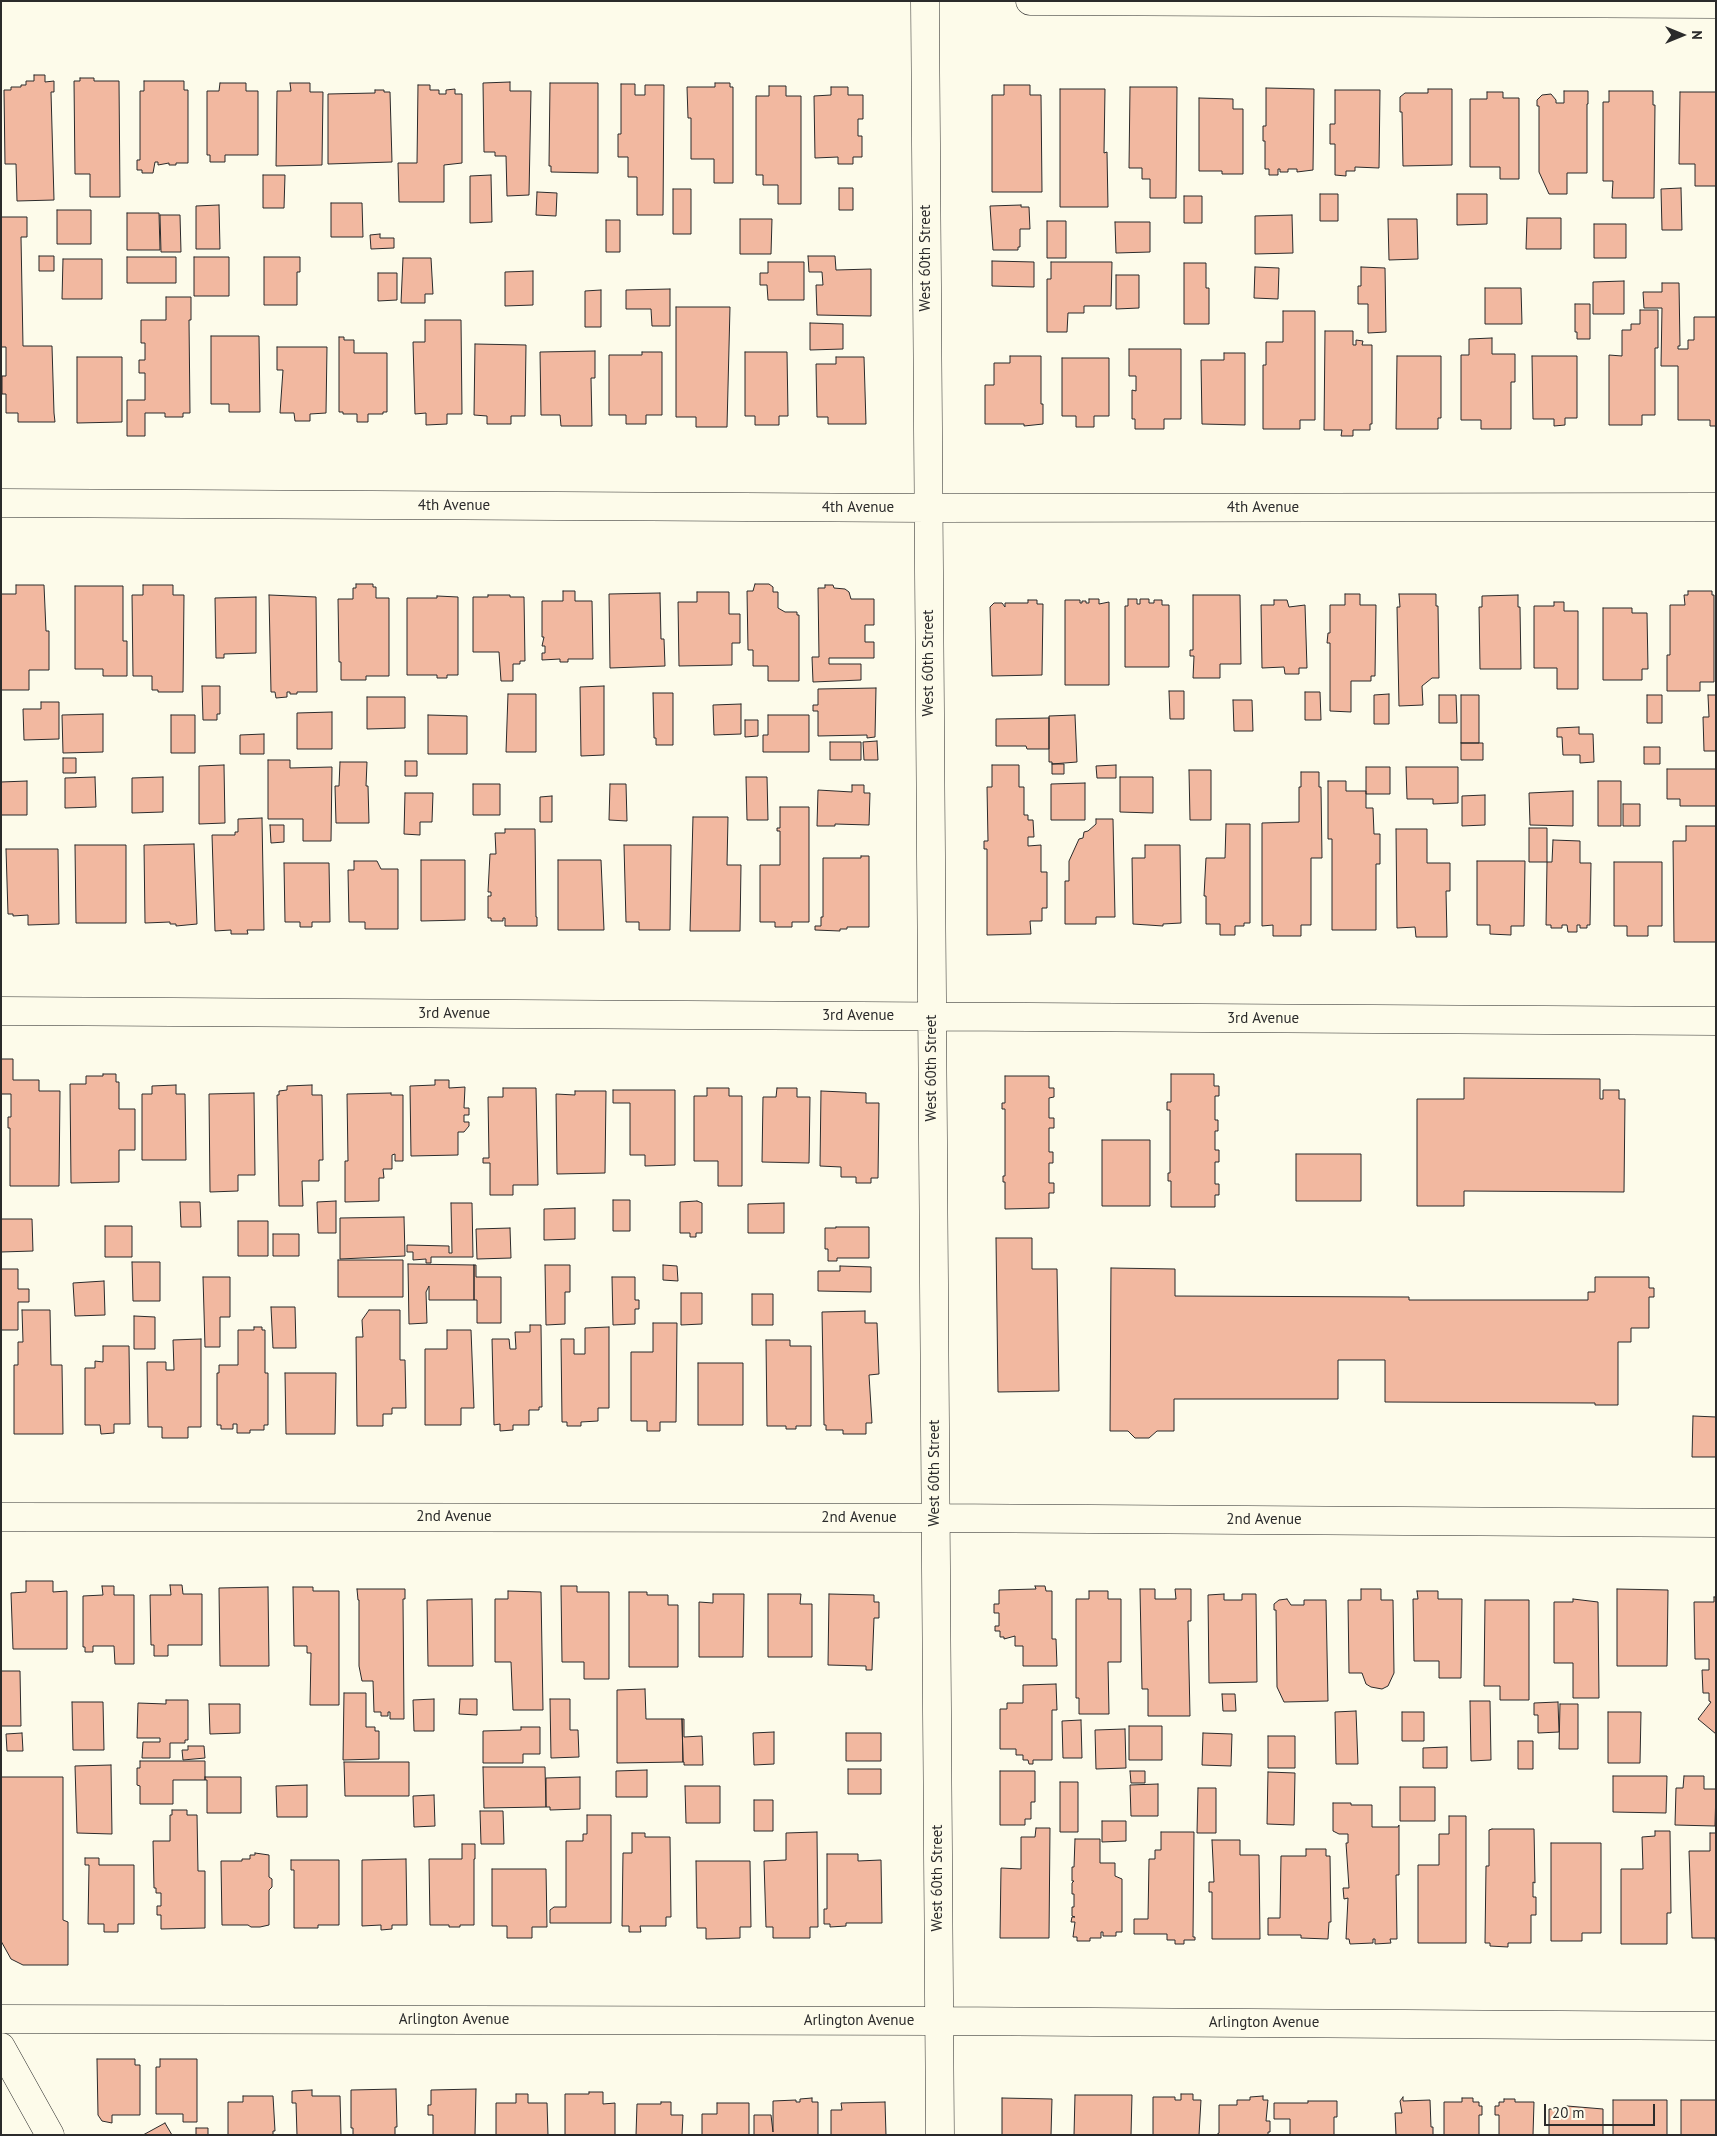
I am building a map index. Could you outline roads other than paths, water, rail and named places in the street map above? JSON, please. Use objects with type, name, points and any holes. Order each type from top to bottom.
[{"type":"street","name":"West 60th Street","points":[[924,1],[940,2135]]},
{"type":"street","points":[[1030,1],[1716,4]]},
{"type":"street","name":"4th Avenue","points":[[1,503],[928,508],[1716,506]]},
{"type":"street","name":"3rd Avenue","points":[[1,1011],[1716,1021]]},
{"type":"street","name":"2nd Avenue","points":[[1,1517],[935,1518],[1716,1523]]},
{"type":"street","name":"Arlington Avenue","points":[[1,2019],[939,2021],[1716,2026]]},
{"type":"street","points":[[1,2047],[50,2135]]}]
